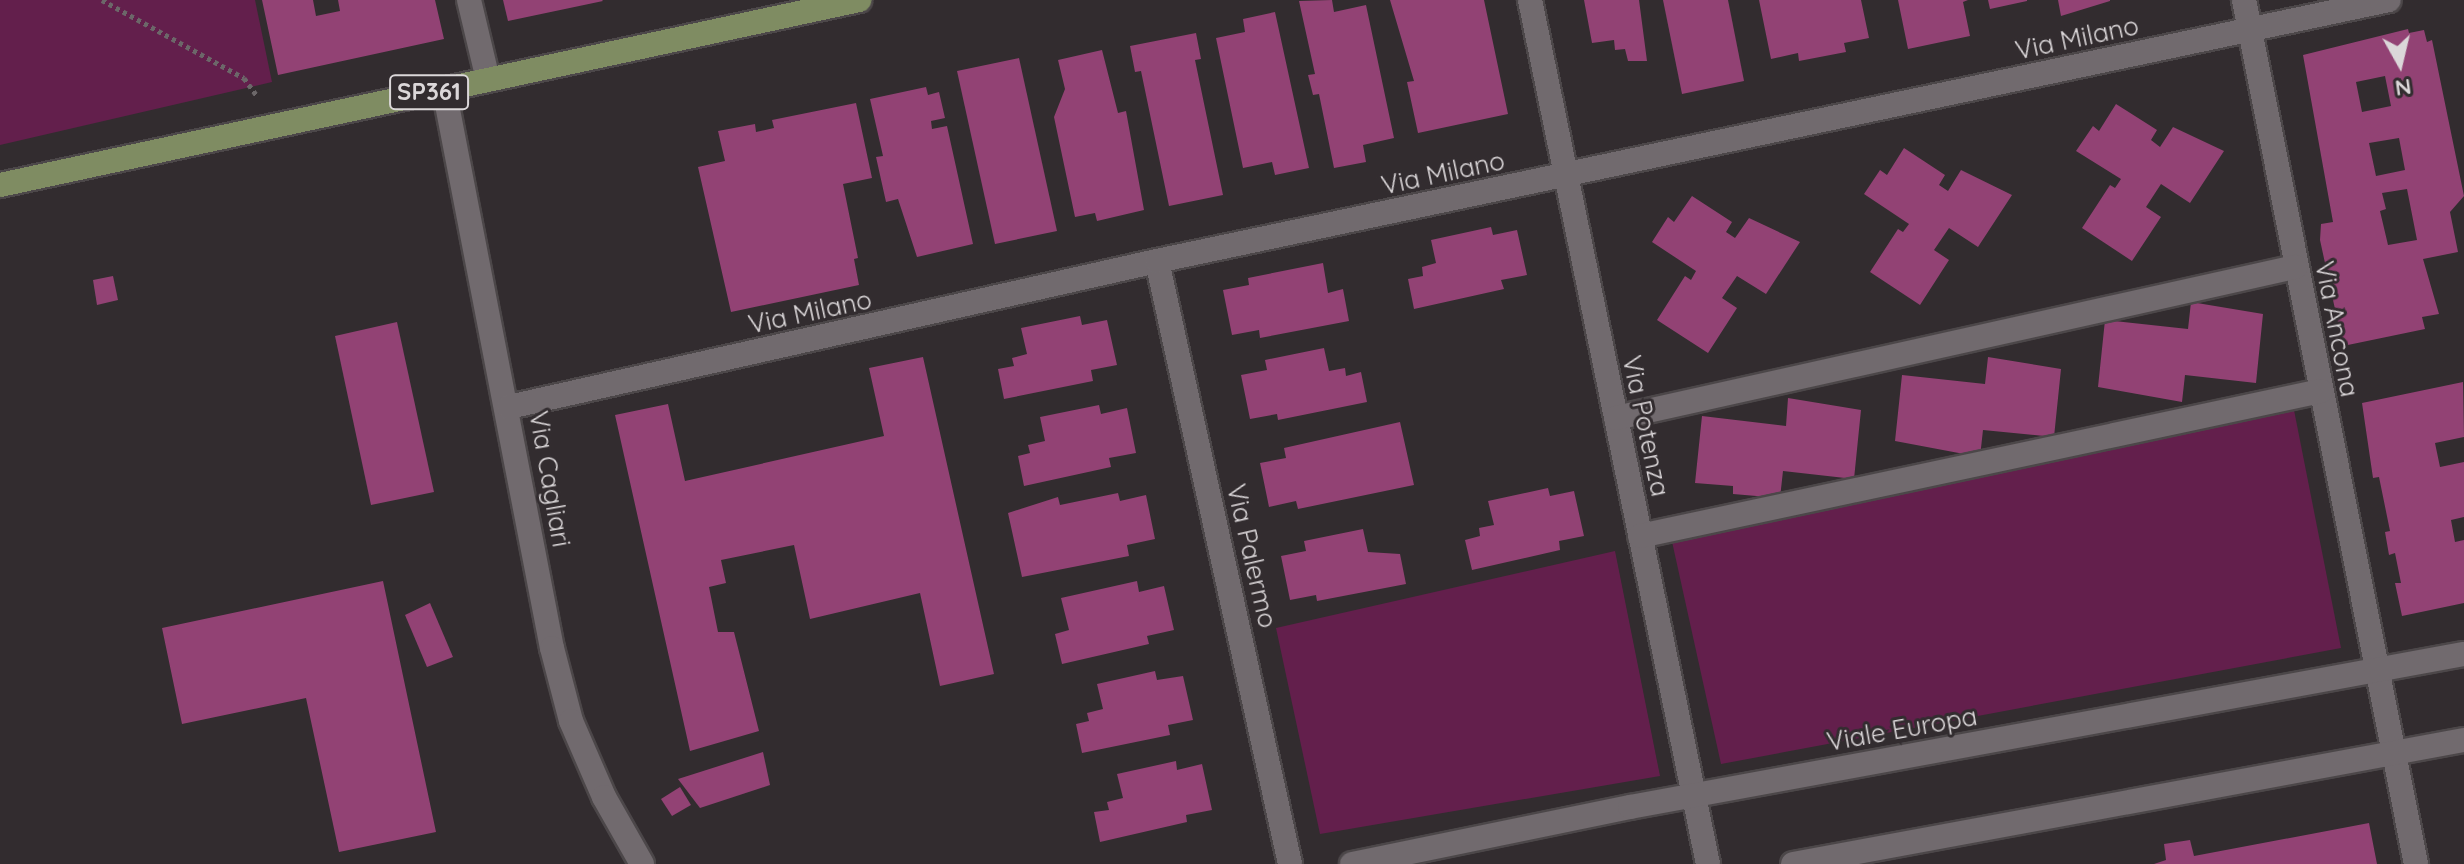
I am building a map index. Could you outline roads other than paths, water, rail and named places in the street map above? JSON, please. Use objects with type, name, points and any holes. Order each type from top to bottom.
[{"type":"main road","name":"SP361","points":[[0,185],[859,0]]},
{"type":"street","points":[[469,0],[488,80]]},
{"type":"street","name":"Via Potenza","points":[[1530,0],[1708,864]]},
{"type":"street","name":"Via Ancona","points":[[2244,0],[2416,864]]},
{"type":"street","name":"Via Milano","points":[[509,407],[1157,261],[2389,0]]},
{"type":"street","name":"Via Cagliari","points":[[444,89],[509,407],[552,648],[571,721],[604,797],[642,864]]},
{"type":"street","name":"Via Palermo","points":[[1157,261],[1290,864]]},
{"type":"street","points":[[1616,418],[2295,267]]},
{"type":"street","points":[[1640,536],[2321,391]]},
{"type":"street","name":"Viale Europa","points":[[1352,864],[1694,796],[2464,654]]},
{"type":"street","points":[[1793,864],[2464,740]]}]
